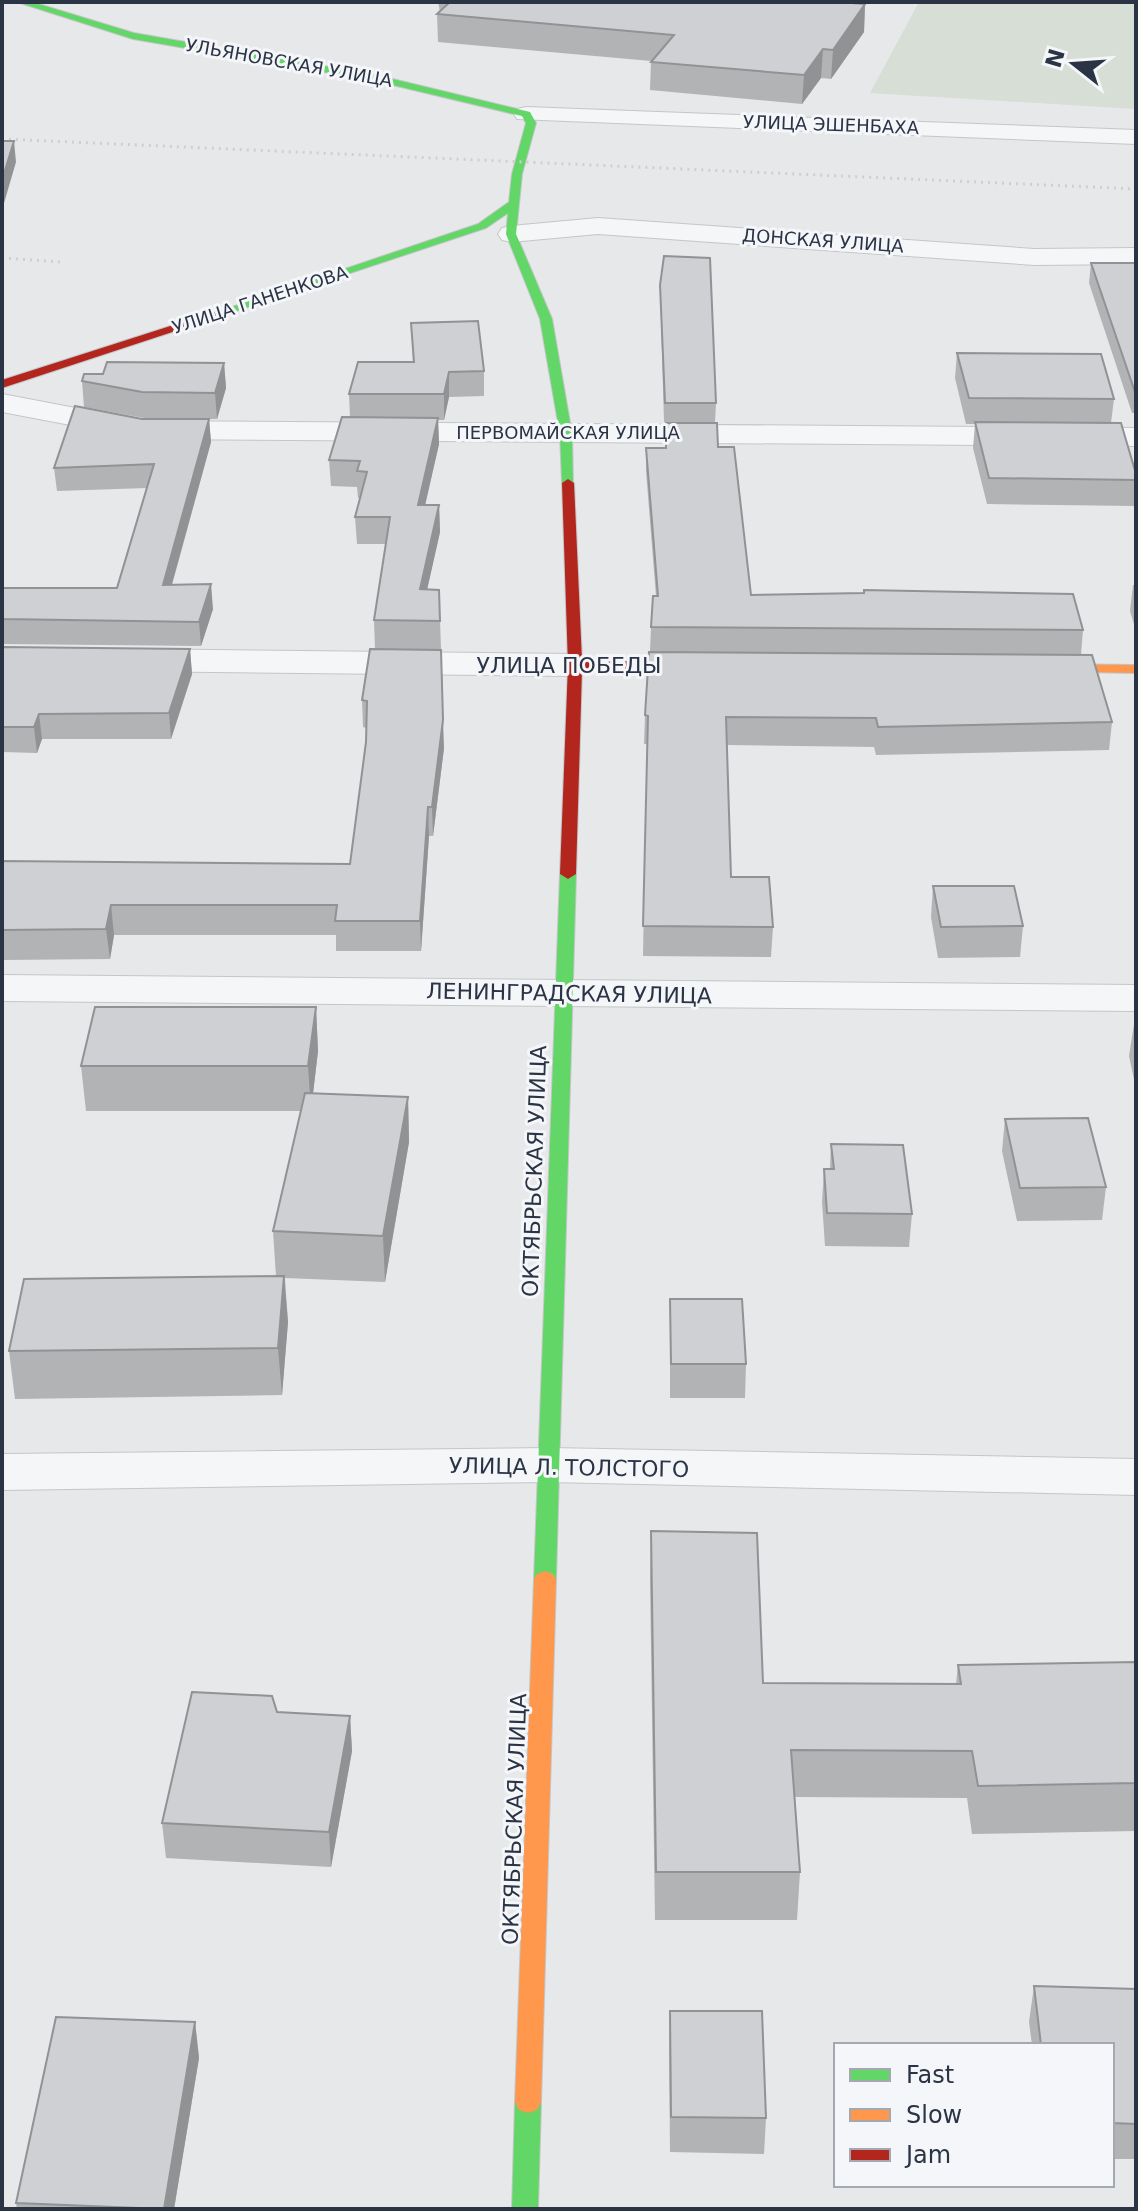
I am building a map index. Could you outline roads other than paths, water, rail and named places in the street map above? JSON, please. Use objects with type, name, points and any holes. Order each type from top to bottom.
[{"type":"main road","name":"УЛЬЯНОВСКАЯ УЛИЦА","points":[[22,2],[57,16],[124,33],[397,81],[526,114]]},
{"type":"main road","name":"ОКТЯБРЬСКАЯ УЛИЦА","points":[[525,2209],[575,665],[566,434],[546,319],[511,234],[520,161],[531,123],[526,114]]},
{"type":"main road","name":"УЛИЦА ГАНЕНКОВА","points":[[2,384],[427,246],[482,226],[513,204]]},
{"type":"main road","name":"УЛИЦА ПОБЕДЫ","points":[[575,665],[724,666]]},
{"type":"main road","points":[[1025,668],[1136,669]]},
{"type":"street","name":"УЛИЦА ЭШЕНБАХА","points":[[526,114],[1136,137]]},
{"type":"street","name":"ДОНСКАЯ УЛИЦА","points":[[511,234],[598,226],[1034,257],[1136,256]]},
{"type":"street","name":"ПЕРВОМАЙСКАЯ УЛИЦА","points":[[2,403],[144,430],[1136,437]]},
{"type":"street","name":"УЛИЦА ПОБЕДЫ","points":[[96,659],[575,665]]},
{"type":"street","name":"ЛЕНИНГРАДСКАЯ УЛИЦА","points":[[2,988],[1136,998]]},
{"type":"street","name":"УЛИЦА Л. ТОЛСТОГО","points":[[2,1472],[550,1465],[1136,1477]]},
{"type":"railway","points":[[2,139],[1136,189]]},
{"type":"railway","points":[[2,258],[61,262]]}]
